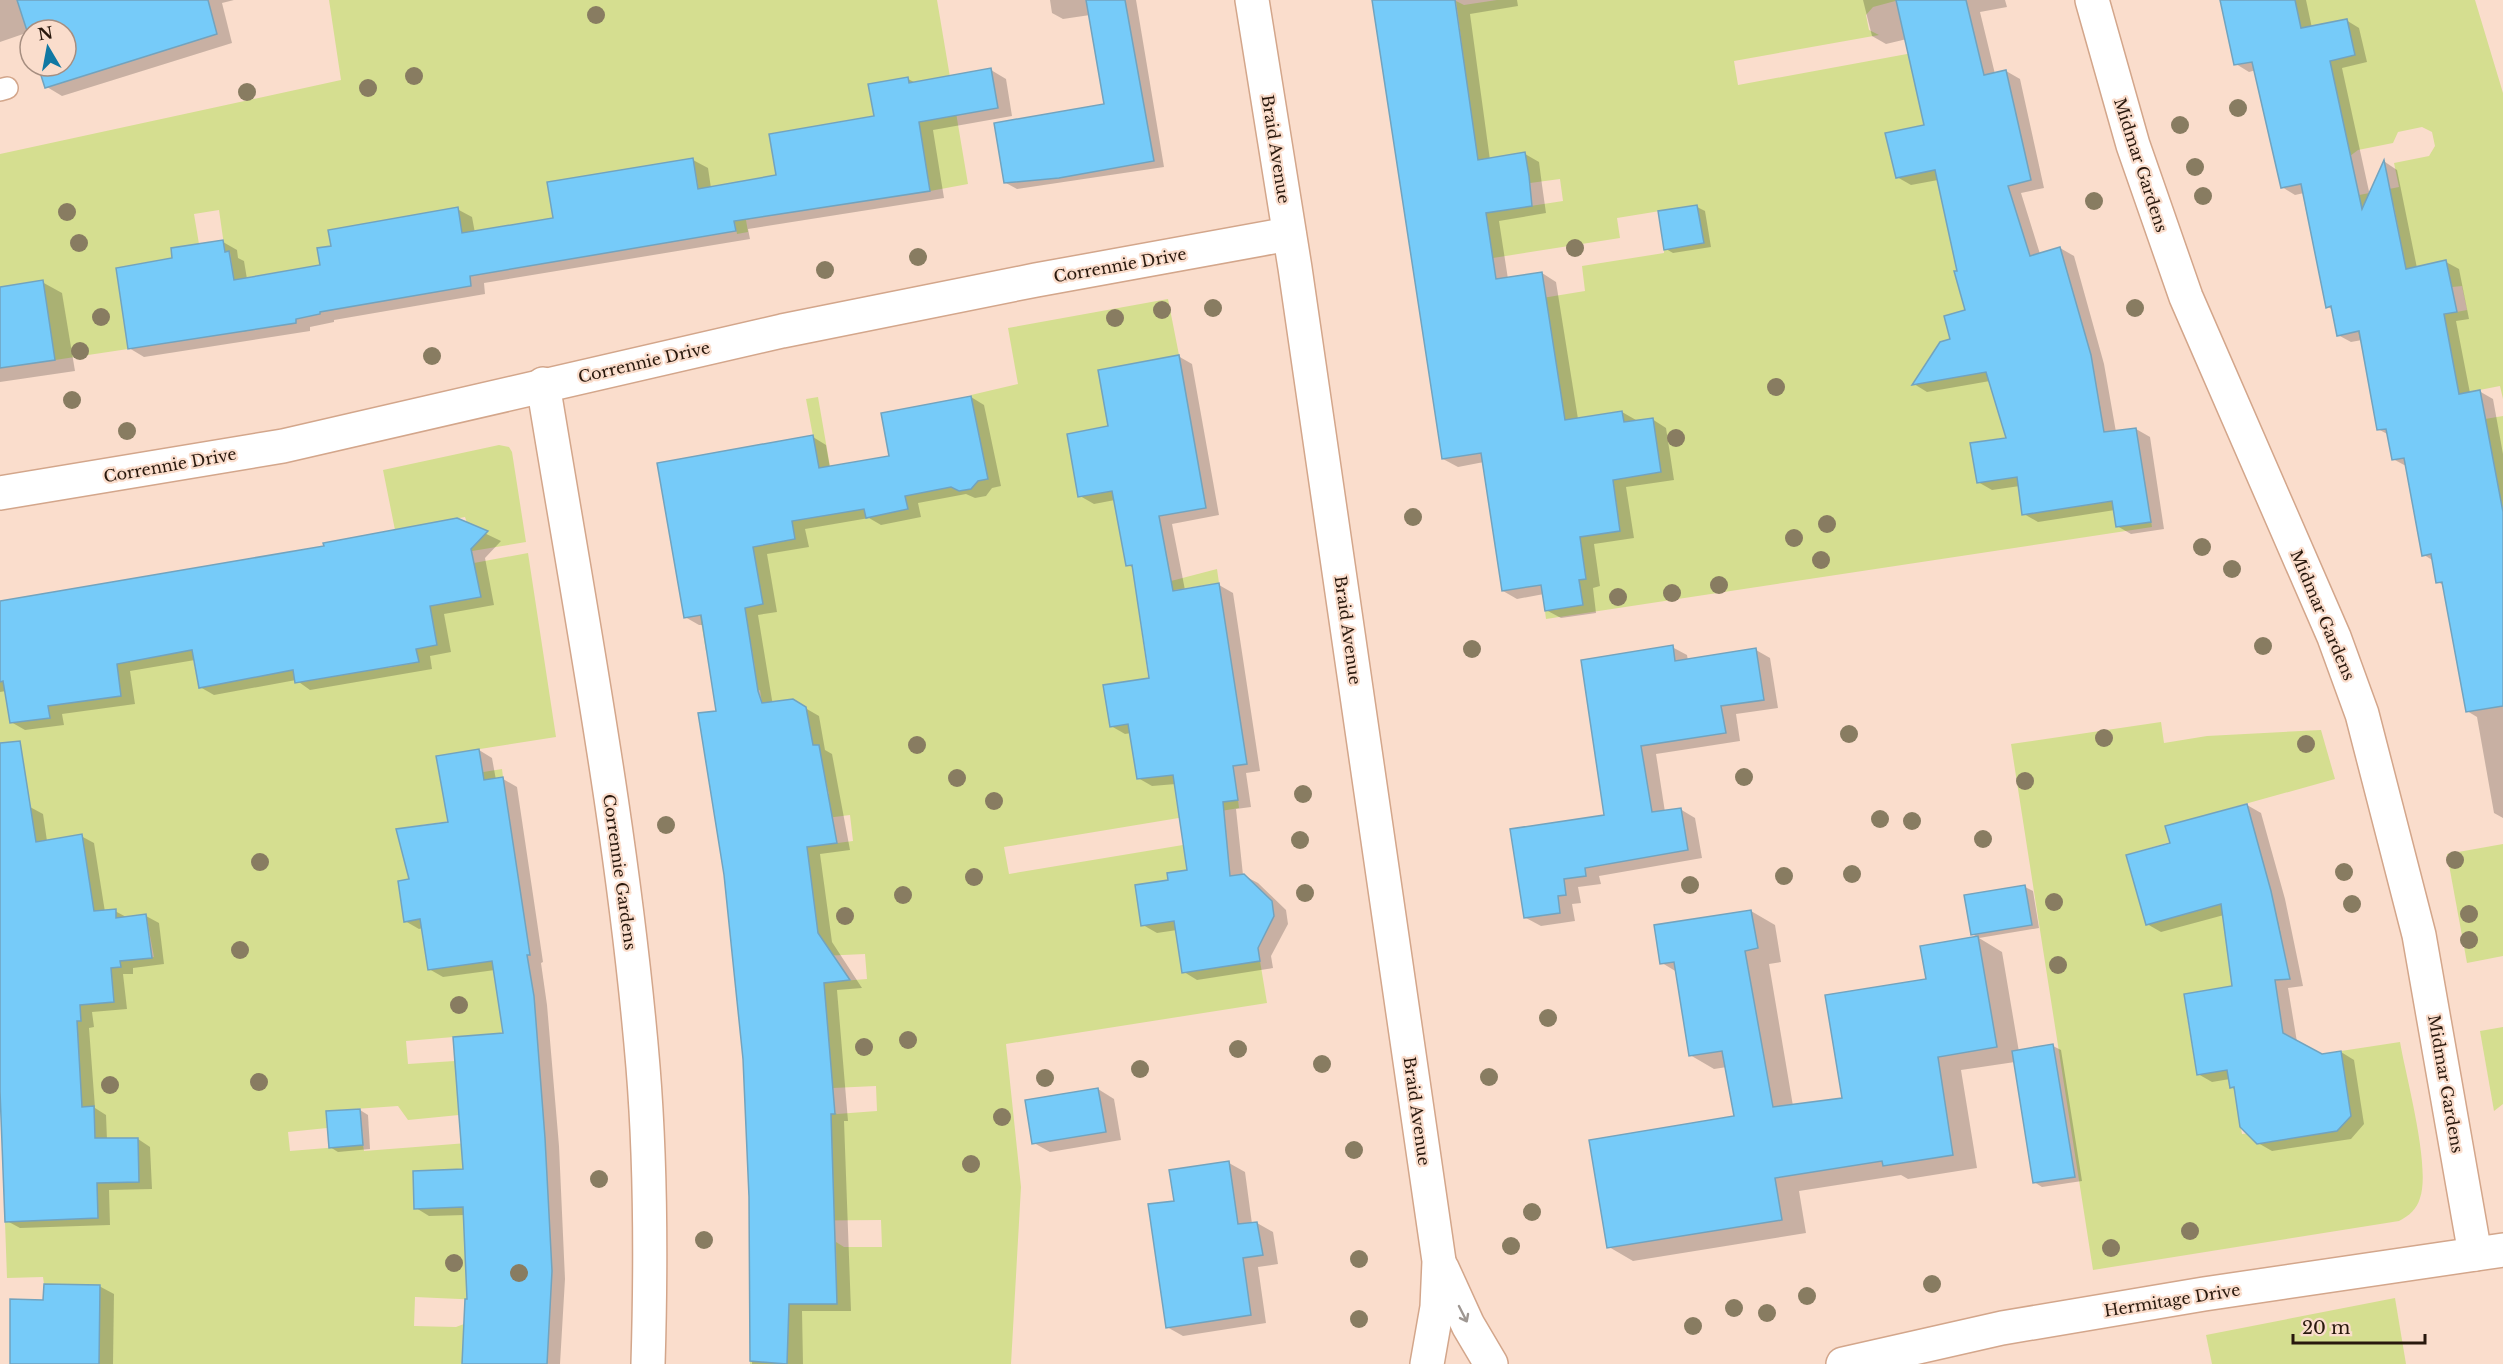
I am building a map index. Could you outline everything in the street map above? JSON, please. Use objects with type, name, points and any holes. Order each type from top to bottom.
[{"type":"street","name":"Braid Avenue","points":[[1252,0],[1289,234],[1439,1261],[1437,1307],[1427,1364]]},
{"type":"street","name":"Midmar Gardens","points":[[2092,0],[2133,145],[2186,297],[2334,637],[2362,714],[2418,935],[2489,1252]]},
{"type":"street","name":"Corrennie Drive","points":[[0,493],[283,446],[543,384],[794,329],[1036,280],[1289,234]]},
{"type":"street","name":"Corrennie Gardens","points":[[543,384],[594,698],[633,964],[643,1070],[648,1183],[650,1293],[648,1364]]},
{"type":"street","name":"Hermitage Drive","points":[[1843,1364],[2013,1326],[2204,1294],[2489,1252]]},
{"type":"street","name":"Braid Avenue","points":[[1439,1261],[1468,1325],[1491,1364]]},
{"type":"green space","points":[[329,0],[937,0],[968,184],[930,191],[917,110],[869,84],[874,116],[769,134],[776,175],[758,217],[746,220],[748,232],[737,234],[730,195],[699,192],[693,158],[560,260],[463,237],[458,208],[328,230],[331,246],[318,248],[326,300],[290,283],[287,271],[244,278],[252,330],[242,332],[230,252],[225,252],[219,210],[194,214],[199,244],[173,260],[116,268],[128,349],[55,360],[43,281],[0,287],[0,154],[341,80]]},
{"type":"green space","points":[[1497,0],[1899,0],[1873,7],[1866,15],[1869,30],[1879,35],[1734,61],[1738,85],[1945,47],[1926,129],[1886,134],[1896,178],[1928,171],[1934,166],[1948,228],[1986,220],[1971,267],[1954,272],[1961,296],[1978,292],[1952,345],[1936,348],[1928,360],[1928,371],[1987,354],[2000,416],[2099,401],[2101,411],[2074,415],[2022,435],[1971,443],[1977,483],[2017,477],[2023,515],[2147,496],[2152,527],[1546,619],[1545,611],[1583,605],[1579,580],[1586,578],[1580,537],[1620,530],[1614,487],[1566,487],[1661,472],[1653,418],[1624,422],[1622,411],[1584,417],[1548,432],[1560,388],[1553,344],[1514,350],[1499,305],[1585,291],[1582,266],[1664,253],[1664,250],[1704,243],[1697,205],[1617,218],[1620,238],[1493,258],[1484,200],[1518,208],[1563,201],[1560,179],[1530,183],[1479,165],[1421,66],[1464,60],[1456,1],[1464,5]]},
{"type":"green space","points":[[2295,0],[2475,0],[2503,93],[2503,399],[2500,386],[2459,394],[2447,331],[2362,348],[2358,331],[2467,310],[2462,286],[2452,287],[2446,260],[2406,269],[2394,206],[2309,224],[2305,206],[2399,187],[2394,163],[2429,156],[2435,146],[2432,132],[2422,127],[2398,132],[2393,143],[2358,150],[2350,156],[2337,96],[2263,111],[2257,84],[2351,39],[2346,19],[2301,30]]},
{"type":"green space","points":[[1168,299],[1179,355],[1098,370],[1109,431],[1102,427],[1067,434],[1078,497],[1120,490],[1126,565],[1167,558],[1171,581],[1217,569],[1219,583],[1142,595],[1140,620],[1149,683],[1142,679],[1104,685],[1110,726],[1148,721],[1159,748],[1133,752],[1137,779],[1233,766],[1176,793],[1178,809],[1238,800],[1239,808],[1004,847],[1009,874],[1225,838],[1229,864],[1167,874],[1182,973],[1260,961],[1267,1003],[1006,1044],[1021,1187],[1011,1364],[787,1364],[789,1304],[837,1304],[836,1242],[844,1247],[882,1247],[881,1220],[750,1221],[783,1174],[833,1171],[831,1110],[837,1114],[877,1111],[876,1086],[744,1092],[744,1068],[823,979],[829,982],[867,979],[865,954],[821,956],[807,847],[853,841],[850,815],[803,821],[713,812],[713,807],[747,802],[823,773],[818,745],[785,749],[808,719],[806,707],[797,702],[762,703],[760,690],[717,697],[714,676],[755,668],[751,644],[706,651],[700,616],[763,604],[752,542],[760,546],[795,539],[792,521],[813,436],[806,399],[818,397],[838,513],[859,487],[866,518],[907,509],[905,496],[953,486],[959,491],[971,489],[976,482],[988,479],[971,395],[1018,384],[1008,328]],"holes":[[[826,782],[829,794],[799,799],[797,786]]]},
{"type":"green space","points":[[2503,416],[2503,512],[2485,419]]},
{"type":"green space","points":[[499,445],[509,447],[512,452],[526,542],[472,551],[471,548],[479,541],[477,527],[467,523],[465,517],[395,530],[383,470]]},
{"type":"green space","points":[[528,553],[556,737],[436,756],[440,779],[502,769],[503,777],[466,783],[471,818],[408,827],[400,839],[404,853],[439,879],[398,882],[404,922],[438,916],[449,940],[424,944],[428,970],[492,961],[533,992],[536,1030],[406,1041],[408,1064],[455,1061],[459,1115],[408,1120],[398,1106],[326,1111],[327,1128],[288,1132],[290,1151],[363,1145],[364,1151],[506,1140],[507,1167],[413,1171],[414,1209],[463,1207],[550,1303],[415,1297],[414,1326],[456,1327],[464,1324],[462,1364],[99,1364],[100,1285],[44,1284],[43,1277],[7,1278],[5,1222],[97,1218],[96,1179],[103,1183],[139,1182],[138,1138],[101,1138],[95,1143],[93,1106],[1,1110],[0,1098],[81,1092],[78,1036],[21,1026],[81,1021],[80,1005],[114,1002],[112,976],[93,977],[92,969],[121,967],[119,945],[126,945],[129,960],[154,957],[146,914],[116,918],[116,910],[79,912],[81,835],[0,848],[0,682],[6,681],[5,690],[10,723],[50,717],[45,684],[95,667],[99,699],[121,696],[105,585],[146,658],[197,649],[193,659],[199,688],[243,679],[289,645],[295,683],[345,674],[378,616],[388,668],[418,662],[416,649],[437,645],[431,613],[426,607],[480,597],[474,563]]},
{"type":"green space","points":[[2161,722],[2164,743],[2207,736],[2321,730],[2335,779],[2166,826],[2170,842],[2126,855],[2146,925],[2271,891],[2281,935],[2243,941],[2232,987],[2184,995],[2186,1008],[2233,1001],[2187,1016],[2197,1075],[2227,1070],[2230,1088],[2234,1087],[2242,1134],[2251,1133],[2258,1144],[2337,1131],[2343,1119],[2351,1117],[2341,1051],[2400,1042],[2420,1144],[2423,1184],[2417,1206],[2399,1221],[2093,1270],[2011,744]]},
{"type":"green space","points":[[2503,844],[2503,956],[2467,963],[2447,854]]},
{"type":"green space","points":[[2503,1027],[2503,1104],[2494,1111],[2480,1031]]},
{"type":"green space","points":[[2395,1298],[2406,1364],[2212,1364],[2206,1335]]},
{"type":"green space","points":[[750,1361],[787,1364],[750,1364]]},
{"type":"building","points":[[17,0],[208,0],[217,34],[78,78],[78,18],[23,18]]},
{"type":"building","points":[[1086,0],[1125,0],[1154,161],[1059,178],[1004,183],[994,123],[1104,104]]},
{"type":"building","points":[[1372,0],[1455,0],[1478,160],[1525,152],[1532,206],[1486,213],[1496,279],[1542,272],[1565,420],[1622,411],[1624,422],[1653,418],[1661,472],[1613,480],[1620,531],[1580,537],[1586,579],[1579,580],[1583,605],[1545,611],[1541,585],[1502,591],[1481,453],[1442,459]]},
{"type":"building","points":[[1896,0],[1966,0],[1984,75],[2006,70],[2031,180],[2008,186],[2030,256],[2060,247],[2091,355],[2104,432],[2136,428],[2151,522],[2116,527],[2112,501],[2022,515],[2017,477],[1977,483],[1970,443],[2006,438],[1986,372],[1912,385],[1940,342],[1950,339],[1944,316],[1965,310],[1954,271],[1957,271],[1935,170],[1896,178],[1885,133],[1924,125]]},
{"type":"building","points":[[2220,0],[2295,0],[2301,28],[2347,19],[2355,55],[2330,61],[2362,209],[2384,160],[2406,269],[2446,260],[2457,312],[2444,314],[2459,394],[2480,390],[2503,512],[2503,706],[2466,712],[2442,582],[2436,583],[2431,554],[2422,556],[2404,458],[2392,460],[2386,429],[2377,430],[2359,331],[2337,336],[2331,306],[2326,308],[2301,184],[2281,188],[2252,62],[2234,65]]},
{"type":"building","points":[[991,68],[998,108],[919,122],[930,191],[734,221],[736,231],[470,276],[471,286],[320,312],[320,314],[296,319],[296,323],[128,349],[116,268],[172,258],[171,248],[223,240],[225,252],[229,251],[234,280],[320,265],[317,248],[331,246],[328,230],[458,207],[462,233],[553,218],[547,182],[693,158],[698,189],[776,175],[769,134],[874,116],[868,84],[908,77],[909,83]]},
{"type":"building","points":[[42,78],[77,78],[45,88]]},
{"type":"building","points":[[1697,205],[1704,243],[1664,250],[1658,211]]},
{"type":"building","points":[[43,280],[55,360],[0,368],[0,287]]},
{"type":"building","points":[[1179,355],[1206,508],[1159,516],[1173,591],[1219,583],[1247,764],[1233,766],[1238,800],[1223,802],[1230,876],[1244,874],[1272,901],[1274,916],[1258,948],[1260,961],[1182,973],[1174,921],[1141,926],[1135,885],[1168,880],[1167,873],[1187,870],[1173,775],[1137,779],[1128,724],[1110,727],[1103,685],[1149,678],[1132,565],[1126,566],[1112,491],[1078,497],[1067,434],[1108,426],[1098,370]]},
{"type":"building","points":[[971,396],[988,479],[978,481],[971,489],[959,491],[951,487],[905,496],[908,509],[866,518],[864,509],[792,521],[795,539],[753,547],[763,604],[745,608],[758,691],[762,703],[793,699],[806,707],[813,745],[819,745],[837,843],[807,847],[818,933],[850,980],[824,983],[835,1114],[831,1114],[837,1304],[789,1304],[787,1364],[750,1361],[749,1197],[743,1059],[724,875],[698,713],[716,711],[701,615],[684,618],[657,463],[813,435],[819,468],[889,456],[881,413]]},
{"type":"building","points":[[457,518],[488,531],[471,549],[481,597],[430,606],[437,645],[416,649],[419,662],[295,683],[293,670],[199,688],[192,650],[117,664],[121,696],[48,706],[50,718],[10,723],[3,681],[0,682],[0,601],[324,546],[323,543]]},
{"type":"building","points":[[1673,645],[1675,661],[1756,648],[1764,700],[1721,706],[1726,733],[1641,746],[1652,812],[1681,808],[1688,850],[1585,868],[1586,876],[1564,879],[1566,895],[1558,896],[1560,913],[1524,918],[1510,829],[1604,815],[1581,660]]},
{"type":"building","points":[[20,741],[36,842],[82,834],[94,911],[116,909],[116,918],[146,914],[152,958],[120,961],[121,967],[111,968],[114,1002],[80,1005],[81,1021],[77,1021],[82,1107],[94,1106],[95,1138],[138,1138],[139,1182],[97,1183],[98,1218],[5,1222],[0,1091],[0,743]]},
{"type":"building","points":[[479,749],[484,780],[503,777],[530,955],[527,955],[534,996],[552,1271],[547,1364],[462,1364],[465,1299],[467,1299],[463,1207],[414,1209],[413,1171],[463,1169],[453,1037],[503,1033],[492,961],[428,970],[420,919],[404,922],[398,881],[409,879],[396,829],[448,822],[436,756]]},
{"type":"building","points":[[2247,804],[2271,891],[2290,979],[2275,980],[2283,1033],[2322,1054],[2341,1051],[2351,1116],[2337,1131],[2257,1144],[2240,1127],[2234,1087],[2230,1088],[2227,1070],[2197,1075],[2184,994],[2232,986],[2221,904],[2146,925],[2126,855],[2170,843],[2165,826]]},
{"type":"building","points":[[2025,885],[2032,925],[1971,935],[1964,895]]},
{"type":"building","points":[[1751,910],[1758,948],[1745,951],[1773,1107],[1842,1098],[1825,995],[1926,979],[1920,946],[1978,936],[1997,1047],[1938,1057],[1953,1155],[1883,1166],[1882,1161],[1775,1178],[1782,1220],[1607,1248],[1589,1140],[1734,1116],[1722,1051],[1689,1056],[1674,962],[1660,964],[1654,925]]},
{"type":"building","points":[[2053,1044],[2075,1177],[2033,1183],[2012,1051]]},
{"type":"building","points":[[1098,1088],[1106,1132],[1032,1144],[1025,1100]]},
{"type":"building","points":[[360,1109],[363,1145],[329,1148],[326,1111]]},
{"type":"building","points":[[1229,1161],[1238,1224],[1257,1222],[1263,1255],[1243,1258],[1251,1315],[1166,1328],[1148,1204],[1174,1201],[1169,1170]]},
{"type":"building","points":[[44,1284],[100,1285],[99,1364],[10,1364],[10,1299],[43,1300]]}]
